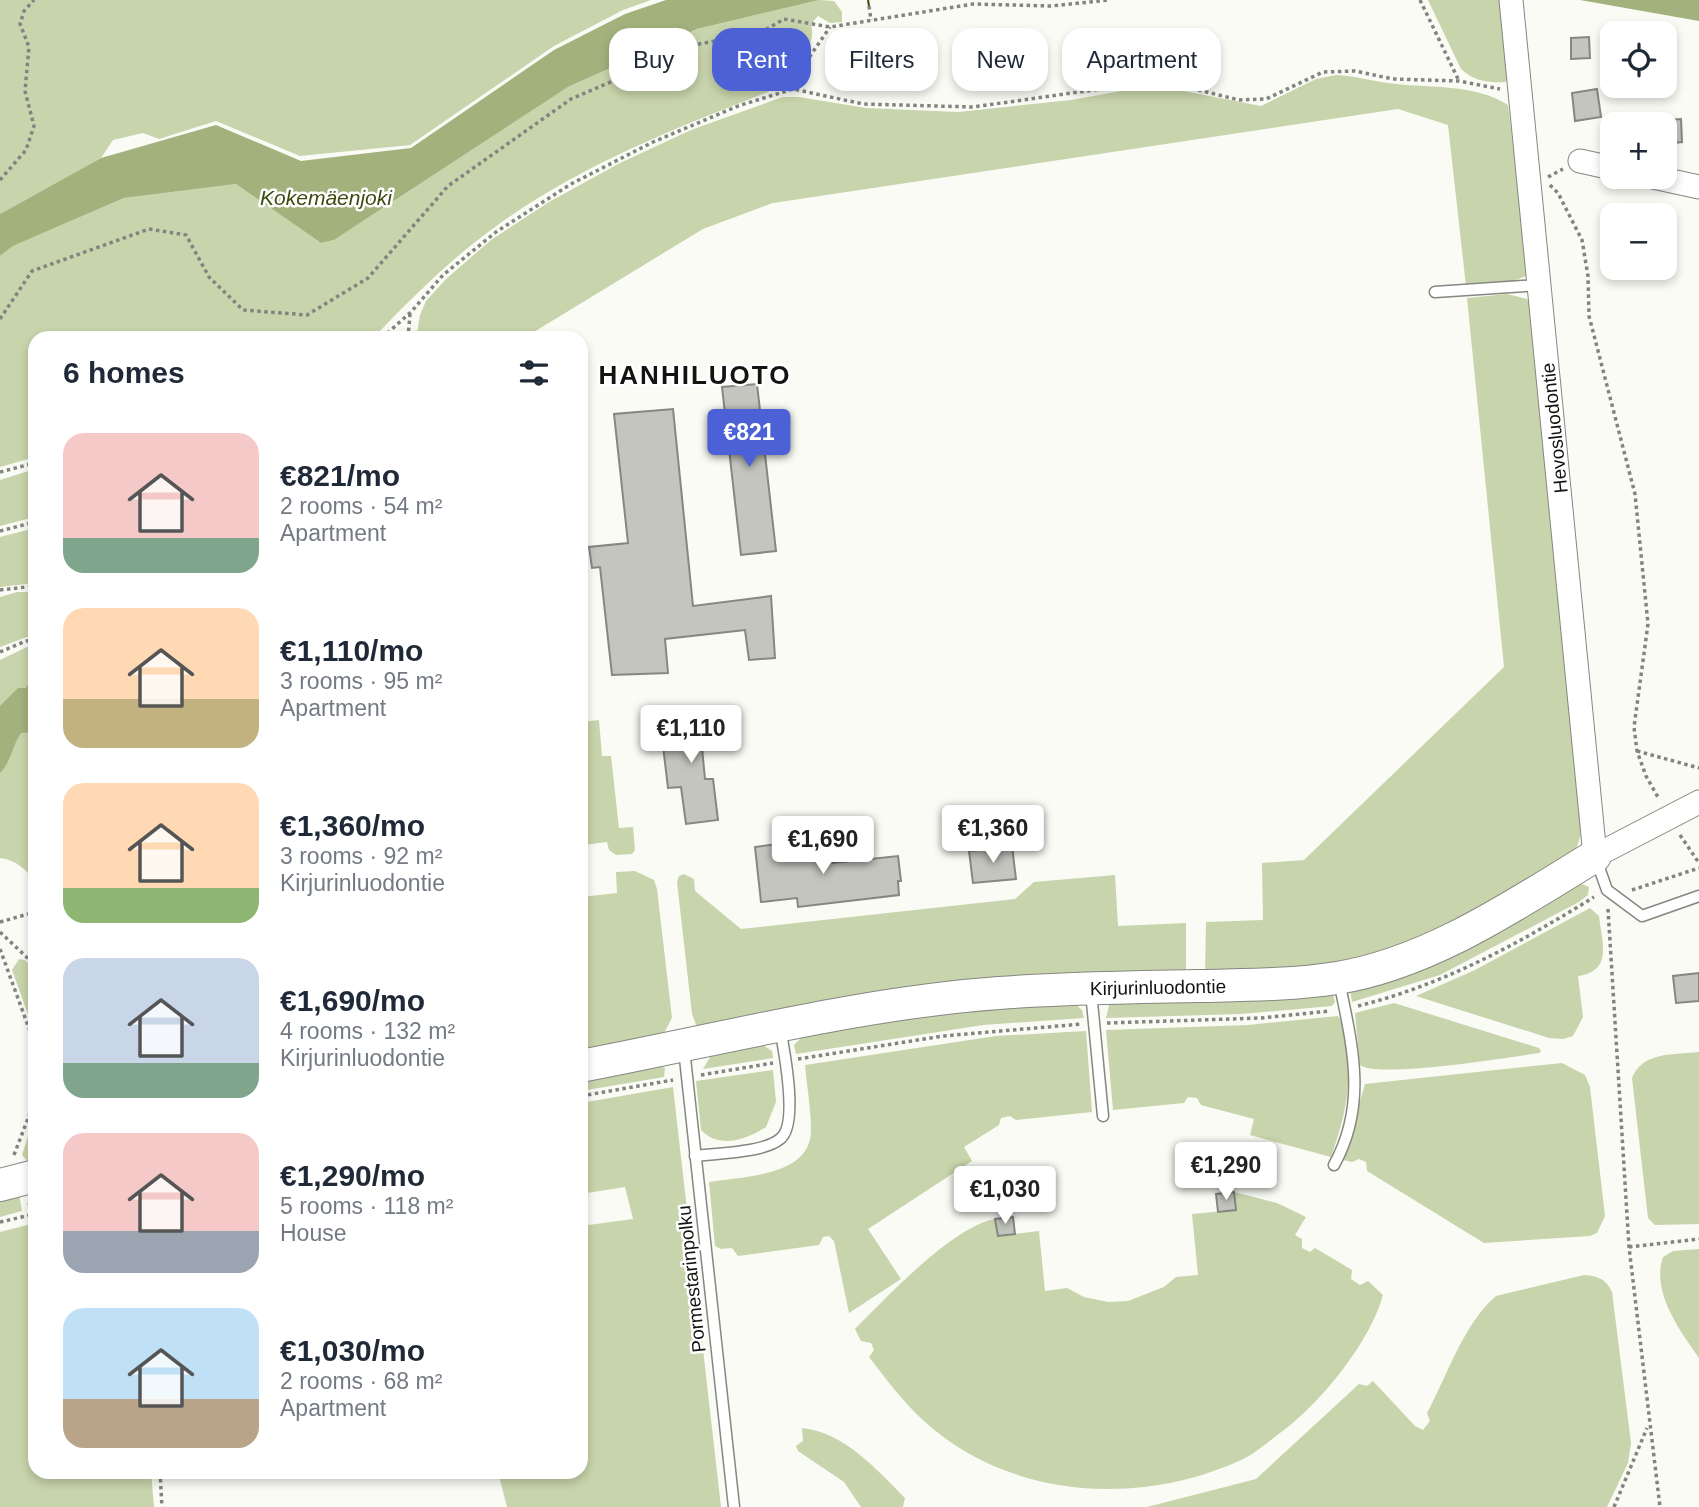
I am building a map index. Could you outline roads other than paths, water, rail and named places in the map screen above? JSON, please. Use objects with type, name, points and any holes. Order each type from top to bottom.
[{"type":"street","name":"Hevosluodontie","points":[[1511,0],[1595,856]]},
{"type":"street","points":[[1580,161],[1600,165]]},
{"type":"street","points":[[1677,182],[1699,187]]},
{"type":"street","name":"Kirjurinluodontie","points":[[588,1065],[928,1002],[998,993],[1249,985],[1339,978],[1405,958],[1440,943],[1536,892],[1595,856],[1699,803]]},
{"type":"lane","points":[[1435,292],[1539,285]]},
{"type":"lane","points":[[1595,856],[1606,890],[1642,916],[1699,896]]},
{"type":"lane","points":[[1334,1165],[1351,1122],[1356,1100],[1354,1057],[1339,978]]},
{"type":"lane","points":[[1091,989],[1103,1116]]},
{"type":"lane","points":[[695,1156],[768,1146],[783,1138],[790,1121],[780,1028]]},
{"type":"lane","name":"Pormestarinpolku","points":[[683,1047],[734,1507]]},
{"type":"water","name":"Kokemäenjoki","points":[[666,0],[819,0],[698,29],[609,28],[609,69],[568,87],[334,240],[321,243],[236,184],[124,198],[13,246],[0,256],[0,214],[101,158],[216,125],[301,161],[411,148],[554,50],[625,14]]},
{"type":"water","points":[[1580,0],[1699,0],[1699,21]]},
{"type":"water","points":[[28,685],[28,732],[21,733],[0,773],[0,706],[18,688],[26,688]]},
{"type":"district","name":"HANHILUOTO","points":[[695,375]]}]
